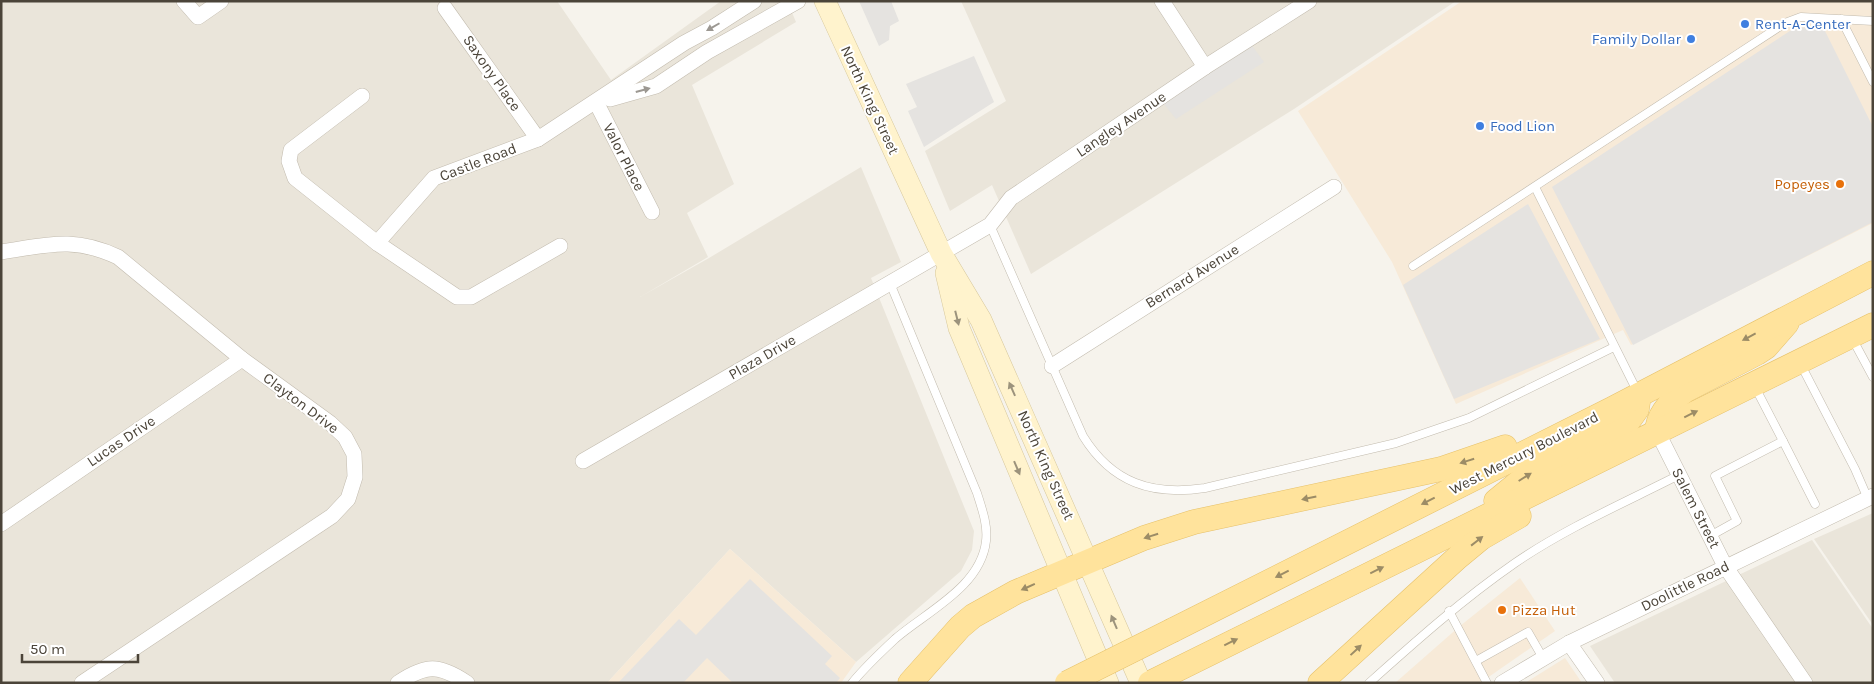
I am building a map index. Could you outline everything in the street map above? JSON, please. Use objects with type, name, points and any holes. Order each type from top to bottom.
[{"type":"main road","name":"North King Street","points":[[825,1],[941,253],[981,320],[1141,683]]},
{"type":"main road","name":"North King Street","points":[[941,253],[959,328],[1108,683]]},
{"type":"main road","name":"West Mercury Boulevard","points":[[1067,683],[1612,409],[1873,272]]},
{"type":"main road","points":[[1657,431],[1659,419],[1675,398],[1766,347],[1796,312]]},
{"type":"main road","points":[[1150,683],[1873,325]]},
{"type":"main road","points":[[1475,521],[1520,480],[1626,423],[1637,409],[1639,395]]},
{"type":"main road","points":[[910,683],[960,627],[973,616],[1016,592],[1144,538],[1194,522],[1442,470],[1612,409]]},
{"type":"main road","points":[[1320,683],[1481,538],[1535,508],[1632,443]]},
{"type":"street","points":[[184,1],[198,17],[221,1]]},
{"type":"street","name":"Castle Road","points":[[377,243],[434,178],[538,139],[684,43],[712,28],[754,1]]},
{"type":"street","name":"Castle Road","points":[[596,102],[656,86],[707,52],[798,1]]},
{"type":"street","points":[[1162,1],[1206,67]]},
{"type":"street","name":"Langley Avenue","points":[[941,253],[990,225],[1011,198],[1206,67],[1309,1]]},
{"type":"street","name":"Saxony Place","points":[[445,8],[538,139]]},
{"type":"street","points":[[362,96],[291,150],[289,161],[295,178],[377,243],[457,297],[471,297],[560,246]]},
{"type":"street","name":"Valor Place","points":[[596,102],[652,212]]},
{"type":"street","name":"Bernard Avenue","points":[[1052,366],[1334,187]]},
{"type":"street","name":"Clayton Drive","points":[[1,252],[67,242],[96,246],[118,257],[242,359],[330,423],[345,437],[354,454],[355,476],[348,499],[332,516],[82,683]]},
{"type":"street","name":"Plaza Drive","points":[[583,461],[941,253]]},
{"type":"street","name":"Lucas Drive","points":[[1,524],[242,359]]},
{"type":"street","name":"Salem Street","points":[[1657,431],[1726,566],[1805,683]]},
{"type":"street","name":"Doolittle Road","points":[[1502,683],[1569,643],[1870,497]]},
{"type":"street","points":[[1569,643],[1597,683]]},
{"type":"street","points":[[398,683],[426,668],[444,669],[467,683]]},
{"type":"lane","points":[[1413,266],[1785,22],[1801,17],[1873,21]]},
{"type":"lane","points":[[1842,19],[1873,82]]},
{"type":"lane","points":[[1535,187],[1639,395]]},
{"type":"lane","points":[[990,225],[1083,436],[1104,463],[1121,476],[1141,486],[1179,491],[1205,488],[1396,443],[1469,418],[1614,348]]},
{"type":"lane","points":[[852,683],[896,639],[966,582],[980,562],[986,542],[985,521],[976,493],[890,283]]},
{"type":"lane","points":[[1851,336],[1873,377]]},
{"type":"lane","points":[[1800,361],[1870,497]]},
{"type":"lane","points":[[1754,384],[1815,504]]},
{"type":"lane","points":[[1710,536],[1737,521],[1715,476],[1783,441]]},
{"type":"lane","points":[[1369,683],[1449,611],[1517,562],[1550,542],[1679,475]]},
{"type":"lane","points":[[1449,611],[1487,683]]},
{"type":"lane","points":[[1476,661],[1528,632],[1543,658]]},
{"type":"shaded area","points":[[1,1],[557,1],[611,80],[721,1],[787,1],[796,22],[692,85],[734,184],[687,213],[708,257],[640,297],[709,258],[861,167],[901,262],[871,278],[974,531],[972,550],[961,571],[856,662],[730,549],[607,683],[1,683]]},
{"type":"shaded area","points":[[859,1],[891,1],[899,21],[890,26],[889,40],[879,46]]},
{"type":"shaded area","points":[[961,1],[1456,1],[1294,109],[1031,274],[992,185],[950,211],[925,151],[1006,101]]},
{"type":"shaded area","points":[[1462,1],[1873,1],[1873,223],[1631,345],[1623,330],[1456,404],[1392,262],[1298,111]]},
{"type":"shaded area","points":[[1796,27],[1824,29],[1873,127],[1873,222],[1633,345],[1552,187]]},
{"type":"shaded area","points":[[1248,40],[1264,62],[1176,119],[1159,98]]},
{"type":"shaded area","points":[[974,56],[994,102],[924,147],[908,111],[917,107],[906,84]]},
{"type":"shaded area","points":[[1528,204],[1600,339],[1454,399],[1403,285]]},
{"type":"shaded area","points":[[1873,513],[1873,625],[1814,539]]},
{"type":"shaded area","points":[[1812,540],[1873,629],[1873,683],[1615,683],[1590,646]]},
{"type":"shaded area","points":[[730,549],[856,662],[841,683],[607,683]]},
{"type":"shaded area","points":[[1520,578],[1555,631],[1480,683],[1395,683],[1460,626]]},
{"type":"shaded area","points":[[750,579],[832,656],[825,664],[840,678],[836,683],[733,683],[707,658],[683,683],[618,683],[679,619],[696,635]]},
{"type":"shaded area","points":[[1565,658],[1582,683],[1525,683]]},
{"type":"place","name":"Rent-A-Center","points":[[1745,24]]},
{"type":"place","name":"Family Dollar","points":[[1691,39]]},
{"type":"place","name":"Food Lion","points":[[1480,126]]},
{"type":"place","name":"Popeyes","points":[[1840,184]]},
{"type":"place","name":"Pizza Hut","points":[[1502,610]]}]
